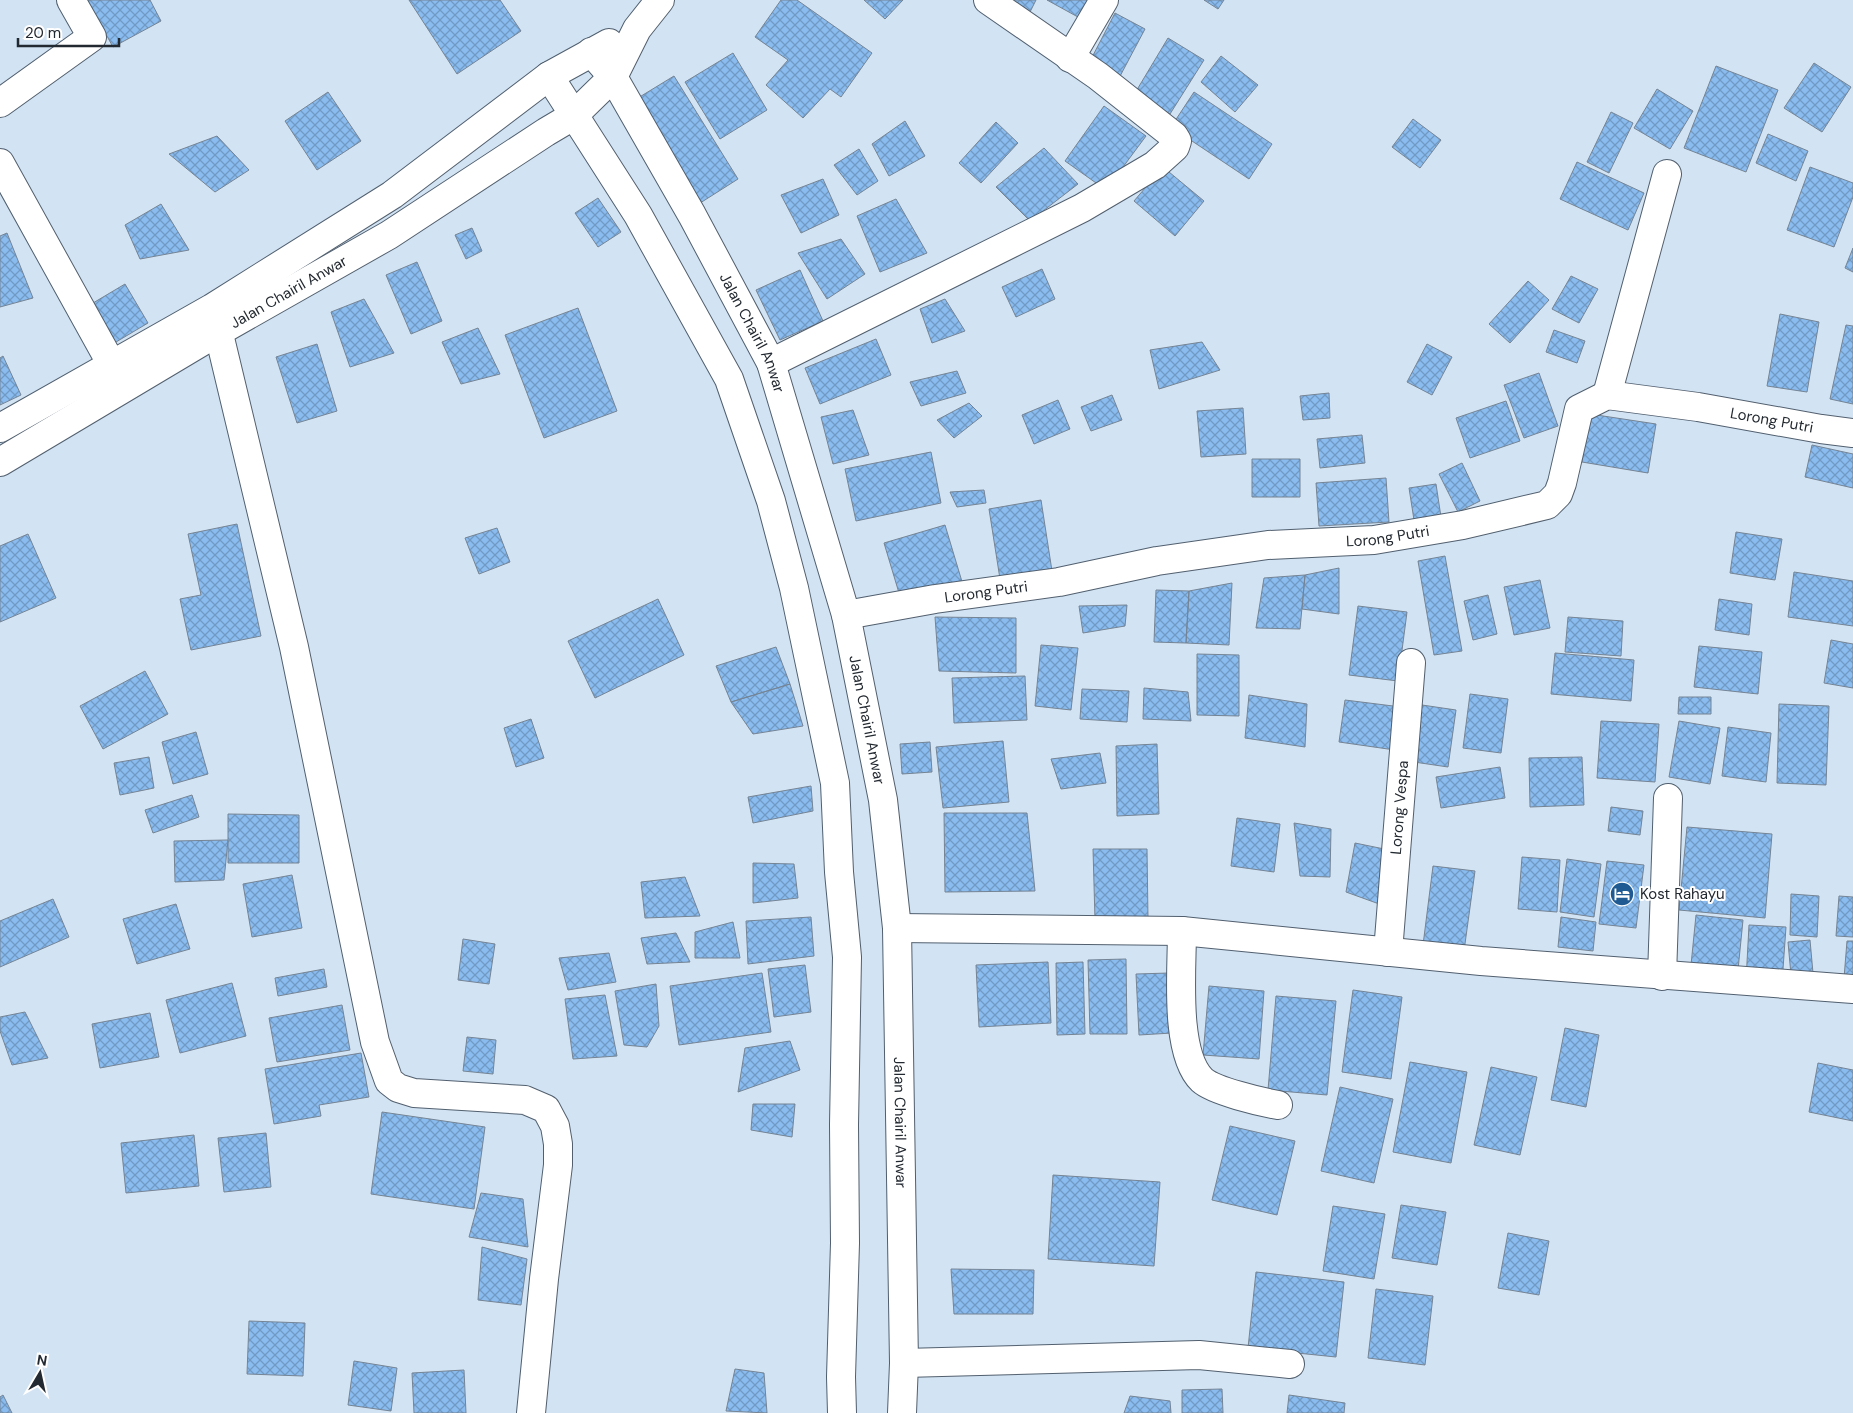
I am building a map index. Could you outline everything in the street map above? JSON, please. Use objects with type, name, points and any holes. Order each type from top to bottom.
[{"type":"street","points":[[0,103],[92,37],[70,0]]},
{"type":"street","points":[[637,29],[660,0]]},
{"type":"street","points":[[771,363],[1082,208],[1155,165],[1175,147],[1177,141],[1174,136],[1098,76],[988,0]]},
{"type":"street","points":[[1070,58],[1104,0]]},
{"type":"street","name":"Jalan Chairil Anwar","points":[[0,462],[215,320],[392,195],[549,76],[637,29]]},
{"type":"street","name":"Jalan Chairil Anwar","points":[[0,428],[112,365],[215,320],[389,235],[573,116],[613,77],[637,29]]},
{"type":"street","name":"Jalan Chairil Anwar","points":[[592,52],[613,77],[692,215],[771,363],[846,615],[883,800],[897,928],[904,1363],[902,1413]]},
{"type":"street","points":[[549,76],[638,215],[729,379],[771,501],[794,588],[834,774],[839,872],[847,957],[842,1413]]},
{"type":"street","points":[[0,163],[112,365]]},
{"type":"street","points":[[1607,395],[1667,174]]},
{"type":"street","points":[[215,320],[294,647],[375,1042],[389,1081],[398,1088],[414,1093],[525,1100],[546,1109],[555,1126],[558,1144],[558,1165],[544,1279],[531,1413]]},
{"type":"street","name":"Lorong Putri","points":[[846,615],[935,599],[1059,582],[1157,562],[1268,545],[1374,540],[1463,525],[1547,505],[1558,494],[1562,483],[1579,409],[1607,395],[1698,407],[1853,433]]},
{"type":"street","name":"Lorong Vespa","points":[[1388,952],[1411,663]]},
{"type":"street","points":[[1662,976],[1668,798]]},
{"type":"street","points":[[897,928],[1182,932],[1662,976],[1853,990]]},
{"type":"street","points":[[1182,932],[1184,1025],[1186,1046],[1191,1064],[1203,1081],[1254,1101],[1278,1104]]},
{"type":"street","points":[[904,1363],[1199,1355],[1290,1364]]},
{"type":"building","points":[[87,0],[150,0],[161,21],[113,47]]},
{"type":"building","points":[[409,0],[500,0],[521,31],[457,74]]},
{"type":"building","points":[[781,0],[797,0],[872,53],[841,97],[830,89],[803,118],[766,85],[788,60],[755,37]]},
{"type":"building","points":[[864,0],[903,0],[885,19]]},
{"type":"building","points":[[1008,0],[1036,0],[1030,12]]},
{"type":"building","points":[[1047,0],[1099,0],[1087,22]]},
{"type":"building","points":[[1204,0],[1224,0],[1218,9]]},
{"type":"building","points":[[1115,13],[1145,29],[1118,80],[1088,65]]},
{"type":"building","points":[[1168,38],[1204,60],[1170,114],[1135,93]]},
{"type":"building","points":[[733,53],[767,110],[720,139],[685,82]]},
{"type":"building","points":[[1221,56],[1258,85],[1235,112],[1201,82]]},
{"type":"building","points":[[1814,63],[1851,87],[1822,132],[1784,108]]},
{"type":"building","points":[[1716,66],[1778,90],[1746,172],[1684,148]]},
{"type":"building","points":[[674,76],[738,179],[697,205],[633,101]]},
{"type":"building","points":[[1657,89],[1693,111],[1670,149],[1634,128]]},
{"type":"building","points":[[328,92],[361,141],[317,170],[285,121]]},
{"type":"building","points":[[1194,92],[1272,144],[1249,179],[1171,127]]},
{"type":"building","points":[[1104,106],[1146,136],[1106,190],[1065,161]]},
{"type":"building","points":[[1611,112],[1633,123],[1609,173],[1587,162]]},
{"type":"building","points":[[1413,119],[1441,140],[1420,168],[1392,147]]},
{"type":"building","points":[[905,121],[925,156],[889,176],[872,144]]},
{"type":"building","points":[[996,122],[1018,143],[981,183],[959,163]]},
{"type":"building","points":[[1768,134],[1808,151],[1796,181],[1756,163]]},
{"type":"building","points":[[217,136],[249,170],[215,192],[169,154]]},
{"type":"building","points":[[1044,148],[1078,184],[1030,221],[996,187]]},
{"type":"building","points":[[859,149],[878,181],[857,195],[834,165]]},
{"type":"building","points":[[1577,162],[1644,193],[1628,230],[1560,199]]},
{"type":"building","points":[[1163,167],[1204,201],[1175,236],[1134,201]]},
{"type":"building","points":[[1810,167],[1853,183],[1853,197],[1834,247],[1787,230]]},
{"type":"building","points":[[823,179],[839,215],[801,233],[781,195]]},
{"type":"building","points":[[598,198],[621,232],[598,247],[575,213]]},
{"type":"building","points":[[896,199],[927,253],[880,272],[857,216]]},
{"type":"building","points":[[161,204],[189,250],[140,259],[125,225]]},
{"type":"building","points":[[472,228],[482,251],[466,259],[455,235]]},
{"type":"building","points":[[7,233],[33,298],[0,307],[0,236]]},
{"type":"building","points":[[841,239],[865,274],[827,299],[798,253]]},
{"type":"building","points":[[1853,248],[1853,272],[1845,268]]},
{"type":"building","points":[[417,262],[442,321],[411,334],[386,275]]},
{"type":"building","points":[[1042,269],[1055,299],[1016,317],[1002,287]]},
{"type":"building","points":[[800,270],[823,321],[780,340],[756,290]]},
{"type":"building","points":[[1571,276],[1598,289],[1579,323],[1552,309]]},
{"type":"building","points":[[1528,281],[1549,300],[1510,343],[1489,324]]},
{"type":"building","points":[[125,284],[148,323],[111,345],[88,306]]},
{"type":"building","points":[[364,299],[394,353],[350,367],[331,312]]},
{"type":"building","points":[[945,299],[965,331],[932,343],[920,309]]},
{"type":"building","points":[[578,308],[617,411],[544,438],[505,335]]},
{"type":"building","points":[[1780,314],[1819,322],[1807,392],[1767,386]]},
{"type":"building","points":[[1846,325],[1853,326],[1853,404],[1830,399]]},
{"type":"building","points":[[478,328],[500,374],[461,384],[442,342]]},
{"type":"building","points":[[1554,330],[1585,341],[1577,363],[1546,352]]},
{"type":"building","points":[[876,339],[891,375],[820,404],[805,368]]},
{"type":"building","points":[[1202,342],[1220,370],[1159,389],[1150,350]]},
{"type":"building","points":[[317,344],[337,411],[297,423],[276,357]]},
{"type":"building","points":[[1427,344],[1452,357],[1432,395],[1407,382]]},
{"type":"building","points":[[3,356],[21,395],[0,405],[0,358]]},
{"type":"building","points":[[957,371],[966,393],[921,406],[910,382]]},
{"type":"building","points":[[1539,373],[1558,426],[1524,438],[1504,385]]},
{"type":"building","points":[[1329,393],[1330,418],[1303,420],[1300,396]]},
{"type":"building","points":[[1112,395],[1122,420],[1091,431],[1081,407]]},
{"type":"building","points":[[1058,400],[1070,429],[1034,444],[1022,415]]},
{"type":"building","points":[[1506,401],[1520,441],[1470,458],[1456,418]]},
{"type":"building","points":[[969,403],[982,416],[954,438],[937,420]]},
{"type":"building","points":[[1243,408],[1246,454],[1201,457],[1197,411]]},
{"type":"building","points":[[853,410],[869,455],[833,464],[821,417]]},
{"type":"building","points":[[1590,414],[1656,424],[1648,473],[1582,462]]},
{"type":"building","points":[[1362,435],[1365,463],[1320,468],[1317,439]]},
{"type":"building","points":[[1812,445],[1853,454],[1853,488],[1805,477]]},
{"type":"building","points":[[931,452],[941,503],[856,521],[845,469]]},
{"type":"building","points":[[1252,459],[1300,459],[1300,497],[1252,497]]},
{"type":"building","points":[[1462,463],[1480,501],[1458,512],[1439,474]]},
{"type":"building","points":[[1386,478],[1389,522],[1319,526],[1316,483]]},
{"type":"building","points":[[1436,484],[1441,517],[1414,520],[1409,488]]},
{"type":"building","points":[[984,490],[986,503],[957,507],[950,492]]},
{"type":"building","points":[[1041,500],[1052,571],[1000,579],[989,509]]},
{"type":"building","points":[[237,524],[261,636],[191,650],[180,599],[201,595],[188,534]]},
{"type":"building","points":[[945,525],[963,585],[902,603],[884,543]]},
{"type":"building","points":[[497,528],[510,562],[479,574],[465,538]]},
{"type":"building","points":[[1736,532],[1782,539],[1775,580],[1730,573]]},
{"type":"building","points":[[28,534],[56,598],[0,622],[0,546]]},
{"type":"building","points":[[1445,556],[1462,651],[1434,655],[1418,561]]},
{"type":"building","points":[[1339,568],[1339,614],[1302,609],[1305,575]]},
{"type":"building","points":[[1794,572],[1853,581],[1853,626],[1788,617]]},
{"type":"building","points":[[1305,575],[1300,629],[1256,628],[1264,578]]},
{"type":"building","points":[[1540,580],[1550,628],[1514,635],[1504,587]]},
{"type":"building","points":[[1232,583],[1229,645],[1186,643],[1189,591]]},
{"type":"building","points":[[1156,590],[1189,591],[1186,643],[1154,642]]},
{"type":"building","points":[[1488,595],[1497,634],[1473,640],[1464,601]]},
{"type":"building","points":[[658,599],[684,655],[595,698],[568,641]]},
{"type":"building","points":[[1719,599],[1752,604],[1749,635],[1715,630]]},
{"type":"building","points":[[1127,605],[1125,626],[1083,633],[1079,606]]},
{"type":"building","points":[[1358,606],[1407,612],[1398,681],[1349,675]]},
{"type":"building","points":[[935,617],[1016,618],[1016,673],[939,671]]},
{"type":"building","points":[[1568,617],[1623,621],[1621,656],[1565,652]]},
{"type":"building","points":[[1831,640],[1853,644],[1853,688],[1824,683]]},
{"type":"building","points":[[1041,645],[1078,648],[1071,710],[1035,706]]},
{"type":"building","points":[[1699,646],[1762,652],[1758,694],[1694,687]]},
{"type":"building","points":[[776,647],[790,684],[731,702],[716,666]]},
{"type":"building","points":[[1555,653],[1634,660],[1631,701],[1551,694]]},
{"type":"building","points":[[1197,654],[1239,655],[1239,716],[1197,715]]},
{"type":"building","points":[[145,671],[168,714],[103,749],[80,706]]},
{"type":"building","points":[[1025,676],[1027,720],[954,723],[952,678]]},
{"type":"building","points":[[790,684],[803,726],[753,734],[731,702]]},
{"type":"building","points":[[1144,688],[1188,692],[1191,721],[1143,719]]},
{"type":"building","points":[[1082,689],[1129,691],[1127,722],[1080,719]]},
{"type":"building","points":[[1470,694],[1508,699],[1501,753],[1463,748]]},
{"type":"building","points":[[1249,695],[1307,704],[1305,747],[1245,738]]},
{"type":"building","points":[[1679,697],[1711,697],[1711,714],[1678,714]]},
{"type":"building","points":[[1345,700],[1401,707],[1395,750],[1339,742]]},
{"type":"building","points":[[1779,704],[1829,706],[1826,785],[1777,783]]},
{"type":"building","points":[[1422,705],[1456,710],[1448,767],[1414,762]]},
{"type":"building","points":[[531,719],[544,758],[516,767],[504,728]]},
{"type":"building","points":[[1601,721],[1659,724],[1655,782],[1597,778]]},
{"type":"building","points":[[1679,721],[1720,728],[1710,784],[1669,777]]},
{"type":"building","points":[[1728,727],[1771,733],[1766,782],[1722,776]]},
{"type":"building","points":[[196,732],[208,774],[173,784],[162,742]]},
{"type":"building","points":[[1003,741],[1009,802],[943,808],[936,747]]},
{"type":"building","points":[[930,742],[932,772],[902,774],[900,744]]},
{"type":"building","points":[[1157,744],[1159,814],[1117,816],[1116,746]]},
{"type":"building","points":[[1100,753],[1106,783],[1061,789],[1051,759]]},
{"type":"building","points":[[149,757],[154,788],[120,795],[114,763]]},
{"type":"building","points":[[1582,757],[1584,805],[1530,807],[1529,758]]},
{"type":"building","points":[[1500,767],[1505,798],[1441,808],[1436,777]]},
{"type":"building","points":[[811,786],[813,811],[753,823],[748,797]]},
{"type":"building","points":[[192,795],[199,817],[153,833],[145,810]]},
{"type":"building","points":[[1611,807],[1643,811],[1640,835],[1608,831]]},
{"type":"building","points":[[944,813],[1027,813],[1035,891],[945,892]]},
{"type":"building","points":[[228,814],[299,815],[299,863],[228,863]]},
{"type":"building","points":[[1237,818],[1280,824],[1274,872],[1231,866]]},
{"type":"building","points":[[1294,823],[1331,829],[1330,877],[1300,876]]},
{"type":"building","points":[[1687,827],[1772,834],[1765,918],[1679,910]]},
{"type":"building","points":[[228,840],[224,880],[175,882],[174,841]]},
{"type":"building","points":[[1355,843],[1394,851],[1382,905],[1346,892]]},
{"type":"building","points":[[1093,849],[1147,849],[1148,919],[1095,920]]},
{"type":"building","points":[[1522,857],[1560,860],[1557,912],[1518,909]]},
{"type":"building","points":[[1567,859],[1601,864],[1594,917],[1560,912]]},
{"type":"building","name":"Kost Rahayu","points":[[1607,861],[1644,865],[1636,928],[1599,924]]},
{"type":"building","points":[[753,863],[794,864],[798,898],[753,903]]},
{"type":"building","points":[[1433,866],[1475,871],[1464,951],[1423,945]]},
{"type":"building","points":[[292,875],[302,928],[252,937],[243,884]]},
{"type":"building","points":[[685,877],[700,916],[645,918],[641,882]]},
{"type":"building","points":[[1791,894],[1819,896],[1817,937],[1790,935]]},
{"type":"building","points":[[1839,896],[1853,897],[1853,937],[1836,936]]},
{"type":"building","points":[[53,899],[69,937],[0,967],[0,921]]},
{"type":"building","points":[[176,904],[190,949],[137,964],[123,919]]},
{"type":"building","points":[[1696,915],[1743,920],[1738,970],[1691,965]]},
{"type":"building","points":[[811,917],[814,956],[748,964],[746,921]]},
{"type":"building","points":[[1561,917],[1596,922],[1593,951],[1558,947]]},
{"type":"building","points":[[733,922],[740,958],[695,958],[695,932]]},
{"type":"building","points":[[1749,925],[1786,927],[1782,983],[1746,981]]},
{"type":"building","points":[[676,933],[690,962],[647,964],[641,938]]},
{"type":"building","points":[[463,939],[495,944],[489,984],[458,980]]},
{"type":"building","points":[[1810,940],[1813,973],[1791,975],[1788,942]]},
{"type":"building","points":[[1847,941],[1853,941],[1853,978],[1844,978]]},
{"type":"building","points":[[609,953],[616,982],[568,990],[559,958]]},
{"type":"building","points":[[1126,959],[1127,1034],[1090,1034],[1088,960]]},
{"type":"building","points":[[1048,962],[1051,1023],[979,1027],[976,965]]},
{"type":"building","points":[[1083,962],[1085,1034],[1057,1035],[1056,963]]},
{"type":"building","points":[[805,965],[811,1012],[774,1017],[768,969]]},
{"type":"building","points":[[324,969],[327,987],[278,996],[275,978]]},
{"type":"building","points":[[762,973],[771,1032],[679,1045],[670,986]]},
{"type":"building","points":[[1169,973],[1172,1033],[1139,1035],[1136,974]]},
{"type":"building","points":[[232,983],[246,1036],[180,1053],[166,1000]]},
{"type":"building","points":[[656,984],[659,1026],[647,1047],[624,1045],[615,991]]},
{"type":"building","points":[[1209,986],[1264,991],[1259,1059],[1203,1055]]},
{"type":"building","points":[[1353,990],[1402,997],[1391,1079],[1342,1072]]},
{"type":"building","points":[[605,995],[617,1056],[573,1059],[565,999]]},
{"type":"building","points":[[1276,996],[1336,1001],[1327,1095],[1268,1090]]},
{"type":"building","points":[[342,1005],[350,1050],[277,1062],[269,1018]]},
{"type":"building","points":[[25,1012],[48,1058],[12,1065],[0,1031],[0,1017]]},
{"type":"building","points":[[150,1013],[159,1057],[100,1068],[92,1024]]},
{"type":"building","points":[[1565,1028],[1599,1035],[1586,1107],[1551,1100]]},
{"type":"building","points":[[467,1037],[496,1040],[493,1074],[463,1071]]},
{"type":"building","points":[[790,1041],[800,1070],[738,1092],[745,1048]]},
{"type":"building","points":[[361,1053],[369,1097],[319,1105],[321,1116],[274,1124],[265,1069]]},
{"type":"building","points":[[1410,1062],[1467,1072],[1451,1163],[1393,1152]]},
{"type":"building","points":[[1818,1063],[1853,1070],[1853,1121],[1809,1112]]},
{"type":"building","points":[[1491,1067],[1537,1077],[1520,1155],[1474,1145]]},
{"type":"building","points":[[1340,1087],[1393,1099],[1374,1183],[1321,1171]]},
{"type":"building","points":[[753,1104],[795,1104],[792,1137],[751,1130]]},
{"type":"building","points":[[382,1112],[485,1127],[474,1209],[371,1194]]},
{"type":"building","points":[[1230,1126],[1295,1141],[1277,1215],[1212,1200]]},
{"type":"building","points":[[266,1133],[271,1187],[224,1192],[218,1138]]},
{"type":"building","points":[[194,1135],[199,1186],[126,1193],[121,1143]]},
{"type":"building","points":[[1053,1175],[1160,1182],[1154,1266],[1048,1259]]},
{"type":"building","points":[[481,1193],[523,1199],[528,1247],[469,1237]]},
{"type":"building","points":[[1401,1205],[1446,1212],[1437,1265],[1392,1258]]},
{"type":"building","points":[[1333,1206],[1385,1214],[1374,1279],[1323,1271]]},
{"type":"building","points":[[1508,1233],[1549,1241],[1539,1295],[1498,1288]]},
{"type":"building","points":[[482,1247],[527,1259],[521,1305],[478,1300]]},
{"type":"building","points":[[951,1269],[1034,1270],[1033,1314],[954,1314]]},
{"type":"building","points":[[1256,1272],[1344,1282],[1336,1357],[1248,1348]]},
{"type":"building","points":[[1376,1289],[1433,1296],[1425,1365],[1368,1358]]},
{"type":"building","points":[[249,1321],[305,1323],[303,1376],[247,1374]]},
{"type":"building","points":[[354,1361],[397,1368],[391,1411],[348,1405]]},
{"type":"building","points":[[735,1369],[764,1373],[767,1413],[726,1411]]},
{"type":"building","points":[[464,1370],[466,1413],[414,1413],[412,1373]]},
{"type":"building","points":[[1222,1389],[1223,1413],[1182,1413],[1182,1390]]},
{"type":"building","points":[[3,1395],[12,1413],[0,1413],[0,1397]]},
{"type":"building","points":[[1289,1395],[1345,1403],[1344,1413],[1287,1413]]},
{"type":"building","points":[[1130,1396],[1170,1401],[1171,1413],[1124,1413]]},
{"type":"place","name":"Kost Rahayu","points":[[1622,894]]}]
